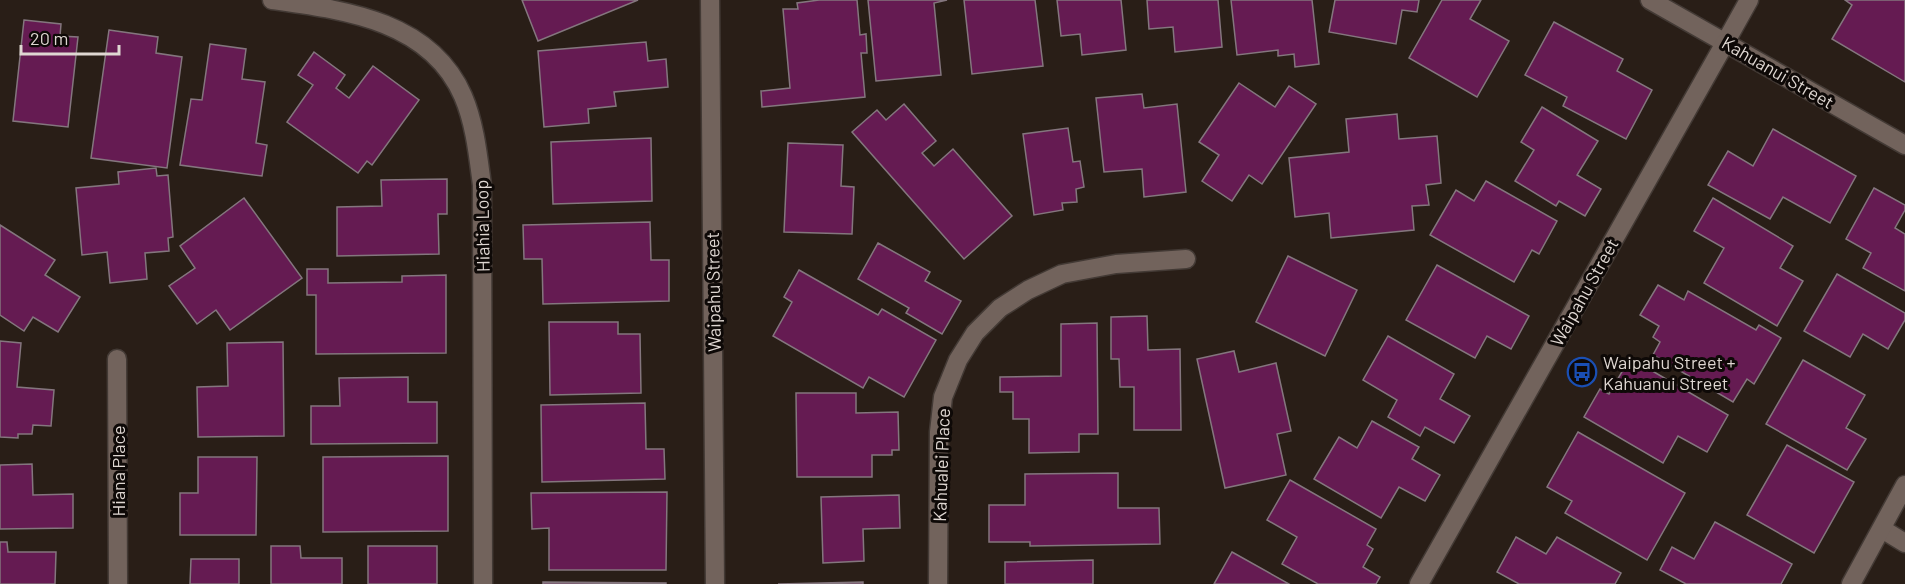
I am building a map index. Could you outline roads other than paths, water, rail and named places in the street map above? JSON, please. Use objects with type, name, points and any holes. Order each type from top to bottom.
[{"type":"street","name":"Hiahia Loop","points":[[272,0],[339,9],[382,23],[414,39],[441,61],[463,95],[475,135],[483,185],[483,584]]},
{"type":"street","name":"Waipahu Street","points":[[710,0],[716,584]]},
{"type":"street","name":"Kahuanui Street","points":[[1650,0],[1905,145]]},
{"type":"street","name":"Waipahu Street","points":[[1419,584],[1749,0]]},
{"type":"street","name":"Kahualei Place","points":[[938,584],[939,432],[943,397],[958,360],[975,333],[1000,308],[1028,290],[1062,274],[1116,264],[1186,259]]},
{"type":"street","name":"Hiana Place","points":[[117,359],[118,584]]},
{"type":"street","points":[[1851,584],[1905,485]]},
{"type":"street","points":[[1882,529],[1905,543]]},
{"type":"place","name":"Waipahu Street + Kahuanui Street","points":[[1582,372]]}]
